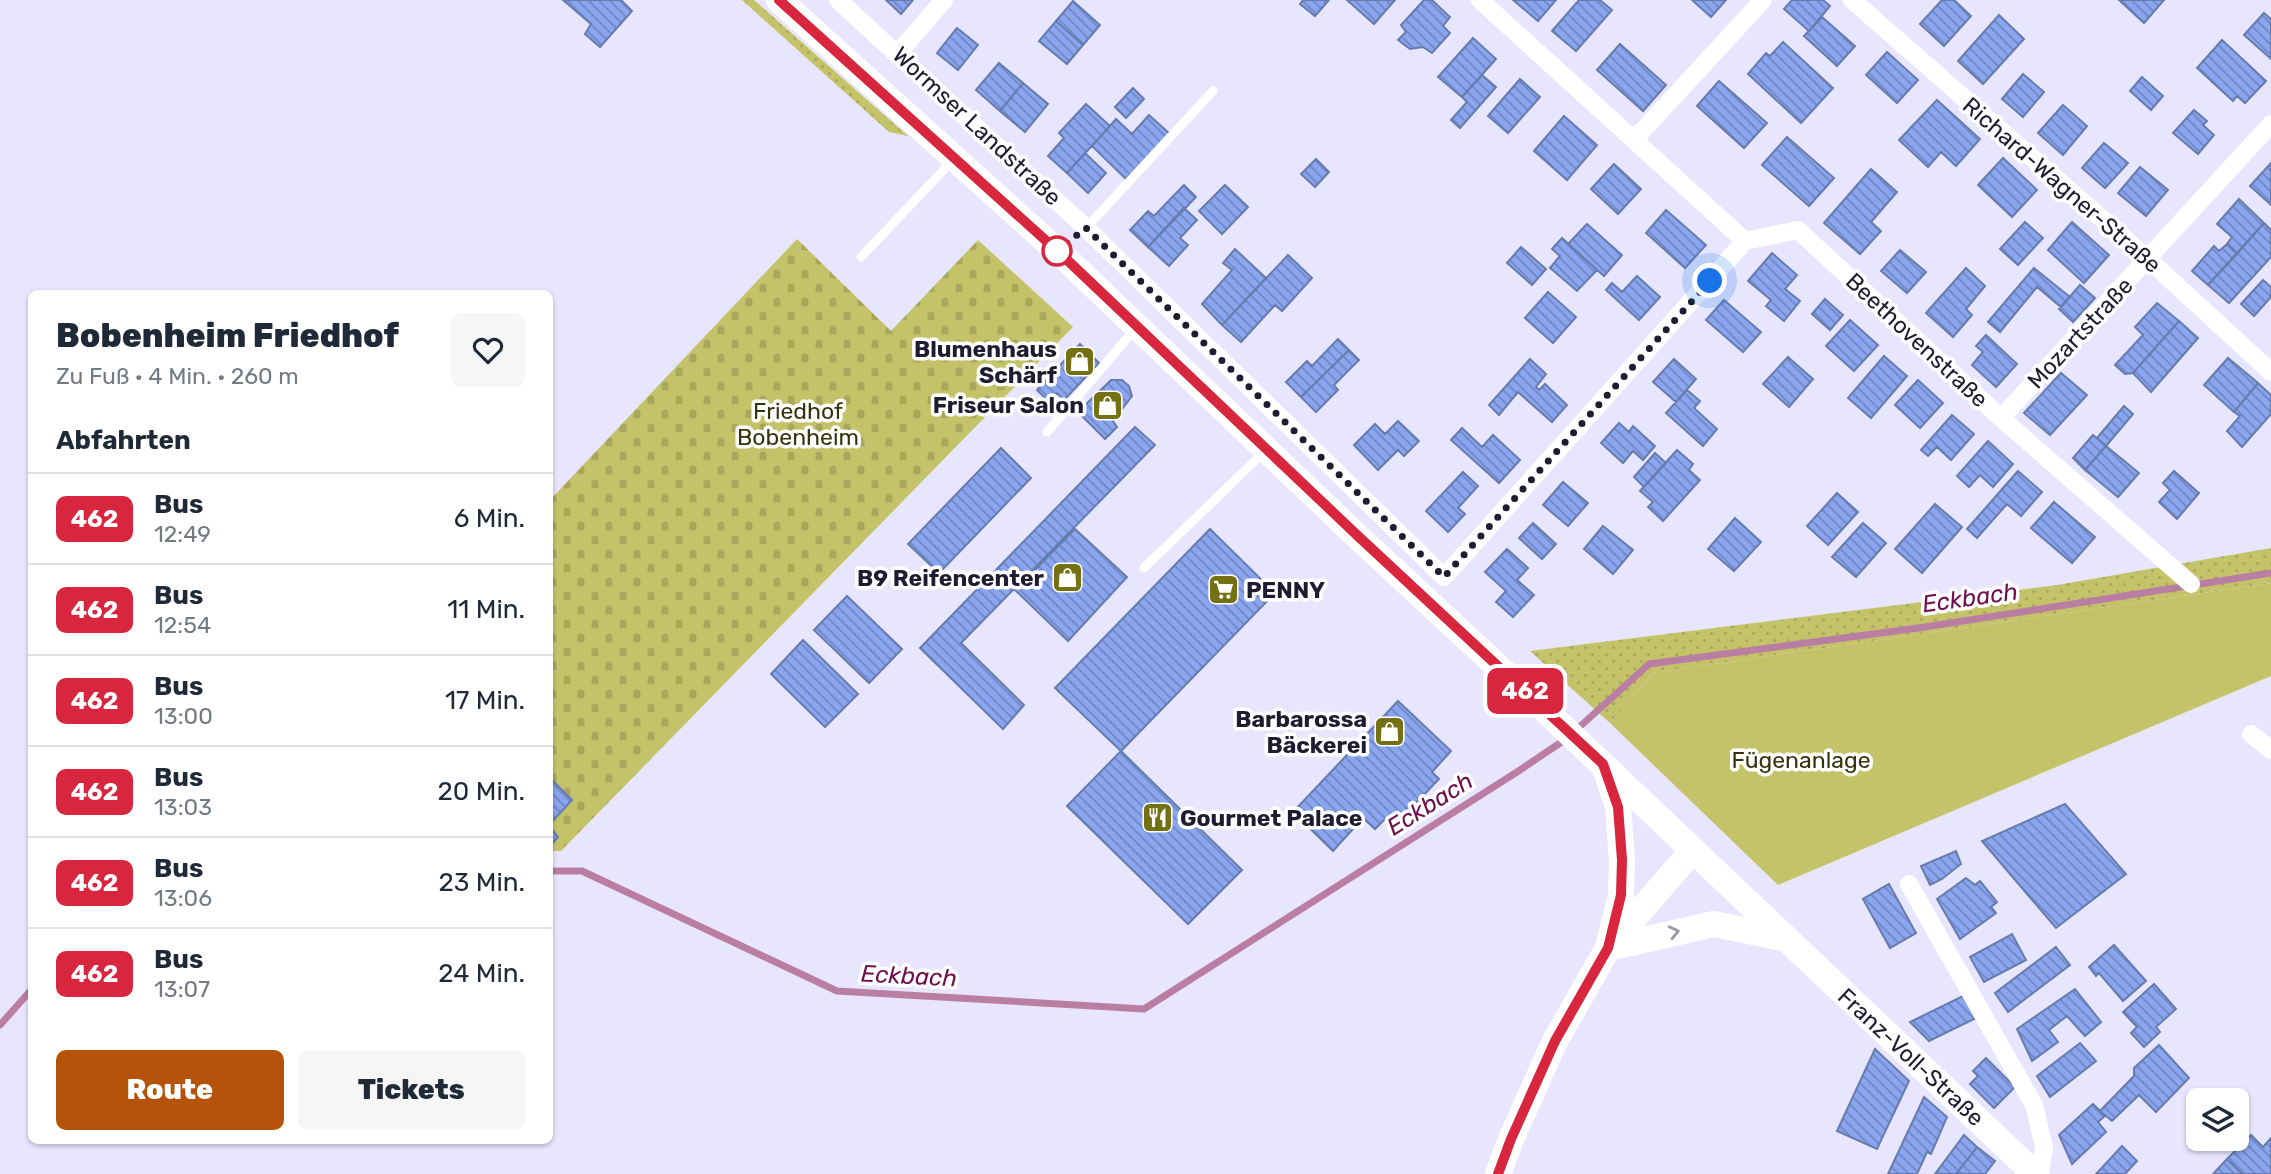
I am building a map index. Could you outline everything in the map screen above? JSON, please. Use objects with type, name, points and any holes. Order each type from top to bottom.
[{"type":"main road","name":"Wormser Landstraße","points":[[779,0],[1063,256],[1693,850]]},
{"type":"main road","points":[[1603,764],[1618,807],[1622,860],[1621,895],[1608,948]]},
{"type":"main road","points":[[1498,1174],[1555,1041],[1608,948],[1693,850]]},
{"type":"main road","name":"Franz-Voll-Straße","points":[[1693,850],[2038,1174]]},
{"type":"main road","points":[[1608,948],[1714,923],[1788,940]]},
{"type":"street","name":"Wormser Landstraße","points":[[838,0],[1086,228],[1444,577],[1745,241]]},
{"type":"street","points":[[898,53],[944,0]]},
{"type":"street","points":[[1480,0],[1745,241]]},
{"type":"street","points":[[1634,140],[1763,0]]},
{"type":"street","name":"Richard-Wagner-Straße","points":[[1852,0],[2148,259],[2271,372]]},
{"type":"street","name":"Mozartstraße","points":[[2001,418],[2271,124]]},
{"type":"street","name":"Beethovenstraße","points":[[1745,241],[1798,230],[2001,418],[2191,584]]},
{"type":"street","points":[[2251,733],[2271,750]]},
{"type":"street","name":"Franz-Voll-Straße","points":[[1909,884],[2034,1105],[2045,1147],[2038,1174]]},
{"type":"lane","points":[[1086,228],[1213,91]]},
{"type":"lane","points":[[861,257],[955,158]]},
{"type":"lane","points":[[1047,432],[1137,327]]},
{"type":"lane","points":[[1144,568],[1266,450]]},
{"type":"green space","points":[[742,0],[754,0],[908,136],[889,132]]},
{"type":"green space","name":"Friedhof Bobenheim","points":[[797,239],[891,331],[978,240],[1073,327],[561,851],[553,851],[553,497]]},
{"type":"green space","points":[[2271,548],[2271,583],[1653,673],[1610,723],[1530,651],[2057,585]]},
{"type":"green space","name":"Fügenanlage","points":[[2271,583],[2271,676],[1778,885],[1610,723],[1653,673]]},
{"type":"building","points":[[563,0],[621,0],[632,11],[600,47],[585,34],[591,24]]},
{"type":"building","points":[[886,0],[913,0],[901,14]]},
{"type":"building","points":[[1303,0],[1329,0],[1315,16],[1300,4]]},
{"type":"building","points":[[1347,0],[1395,0],[1374,24]]},
{"type":"building","points":[[1424,0],[1432,0],[1450,17],[1443,26],[1450,33],[1432,53],[1423,47],[1410,49],[1398,40],[1406,32],[1401,25]]},
{"type":"building","points":[[1513,0],[1556,0],[1538,21]]},
{"type":"building","points":[[1579,0],[1600,0],[1612,10],[1576,51],[1552,31]]},
{"type":"building","points":[[1692,0],[1726,0],[1711,17]]},
{"type":"building","points":[[1792,0],[1823,0],[1830,6],[1809,31],[1784,9]]},
{"type":"building","points":[[1942,0],[1954,0],[1971,16],[1944,46],[1920,24]]},
{"type":"building","points":[[2119,0],[2164,0],[2144,23]]},
{"type":"building","points":[[1073,1],[1100,25],[1083,45],[1056,21]]},
{"type":"building","points":[[2264,13],[2271,19],[2271,59],[2244,35]]},
{"type":"building","points":[[1999,15],[2024,39],[1983,84],[1958,61]]},
{"type":"building","points":[[1822,17],[1855,46],[1837,66],[1804,36]]},
{"type":"building","points":[[1056,21],[1083,45],[1067,64],[1039,41]]},
{"type":"building","points":[[957,28],[978,45],[958,70],[937,53]]},
{"type":"building","points":[[1473,38],[1496,59],[1462,97],[1438,77]]},
{"type":"building","points":[[2222,40],[2266,81],[2245,103],[2237,96],[2233,101],[2197,68]]},
{"type":"building","points":[[1783,42],[1833,88],[1801,123],[1748,74],[1766,53],[1770,56]]},
{"type":"building","points":[[1620,44],[1666,85],[1643,111],[1597,70]]},
{"type":"building","points":[[1887,52],[1918,80],[1897,103],[1866,75]]},
{"type":"building","points":[[999,63],[1023,83],[1000,111],[976,90]]},
{"type":"building","points":[[2023,74],[2044,92],[2023,117],[2002,99]]},
{"type":"building","points":[[1482,75],[1496,87],[1460,128],[1451,120],[1467,102],[1462,97]]},
{"type":"building","points":[[2142,77],[2163,96],[2151,110],[2130,91]]},
{"type":"building","points":[[1520,79],[1540,97],[1508,133],[1488,116]]},
{"type":"building","points":[[1719,81],[1767,123],[1744,148],[1697,106]]},
{"type":"building","points":[[1023,83],[1048,104],[1025,132],[1000,111]]},
{"type":"building","points":[[1133,88],[1144,99],[1126,118],[1115,107]]},
{"type":"building","points":[[1937,100],[1980,139],[1956,166],[1941,152],[1928,167],[1899,140]]},
{"type":"building","points":[[1086,104],[1110,126],[1067,173],[1048,156],[1064,138],[1059,133]]},
{"type":"building","points":[[2063,105],[2087,126],[2063,155],[2038,133]]},
{"type":"building","points":[[2194,110],[2207,121],[2203,125],[2214,135],[2198,154],[2173,133]]},
{"type":"building","points":[[1149,115],[1170,134],[1126,179],[1092,146],[1116,119],[1132,134]]},
{"type":"building","points":[[1564,116],[1597,145],[1567,180],[1534,151]]},
{"type":"building","points":[[1787,137],[1834,178],[1809,206],[1762,165]]},
{"type":"building","points":[[2104,143],[2128,163],[2105,188],[2082,168]]},
{"type":"building","points":[[1085,153],[1106,173],[1088,193],[1067,173]]},
{"type":"building","points":[[2003,158],[2037,190],[2012,217],[1978,185]]},
{"type":"building","points":[[1316,159],[1329,172],[1315,187],[1301,174]]},
{"type":"building","points":[[2271,163],[2271,205],[2250,186]]},
{"type":"building","points":[[1614,164],[1641,189],[1618,214],[1591,189]]},
{"type":"building","points":[[2140,167],[2168,190],[2146,216],[2118,193]]},
{"type":"building","points":[[1871,169],[1897,192],[1871,222],[1881,231],[1860,254],[1824,223]]},
{"type":"building","points":[[1184,185],[1196,197],[1148,247],[1130,230],[1148,211],[1154,216]]},
{"type":"building","points":[[1225,185],[1248,207],[1222,234],[1199,211]]},
{"type":"building","points":[[2239,199],[2264,223],[2237,254],[2227,244],[2232,237],[2217,224]]},
{"type":"building","points":[[1184,208],[1197,220],[1180,238],[1188,245],[1169,266],[1148,247]]},
{"type":"building","points":[[1666,210],[1706,245],[1685,268],[1646,233]]},
{"type":"building","points":[[2025,222],[2043,238],[2018,265],[2000,249]]},
{"type":"building","points":[[2072,222],[2109,255],[2084,283],[2048,250]]},
{"type":"building","points":[[2264,223],[2271,230],[2271,257],[2229,303],[2208,285]]},
{"type":"building","points":[[1587,224],[1622,255],[1604,276],[1568,244]]},
{"type":"building","points":[[1562,238],[1597,270],[1577,291],[1550,268],[1560,256],[1552,249]]},
{"type":"building","points":[[2227,244],[2237,254],[2208,285],[2192,271],[2214,246],[2219,251]]},
{"type":"building","points":[[1521,247],[1546,269],[1532,285],[1507,263]]},
{"type":"building","points":[[1235,249],[1266,278],[1222,325],[1202,304],[1232,270],[1223,263]]},
{"type":"building","points":[[1900,250],[1926,272],[1907,293],[1881,271]]},
{"type":"building","points":[[1772,253],[1797,275],[1785,289],[1800,301],[1784,321],[1766,306],[1771,300],[1748,281]]},
{"type":"building","points":[[1288,255],[1312,278],[1282,311],[1275,305],[1241,342],[1222,325]]},
{"type":"building","points":[[1966,268],[1985,286],[1966,309],[1972,315],[1953,337],[1926,313]]},
{"type":"building","points":[[2034,268],[2070,297],[2061,307],[2037,287],[2000,332],[1988,322]]},
{"type":"building","points":[[1637,276],[1660,297],[1639,320],[1606,290],[1612,283],[1622,292]]},
{"type":"building","points":[[2263,280],[2271,287],[2271,297],[2254,316],[2241,304]]},
{"type":"building","points":[[2080,285],[2095,298],[2073,322],[2059,309]]},
{"type":"building","points":[[1548,292],[1576,317],[1553,343],[1525,318]]},
{"type":"building","points":[[1825,299],[1843,315],[1830,330],[1812,314]]},
{"type":"building","points":[[1724,300],[1761,332],[1743,352],[1706,320]]},
{"type":"building","points":[[2157,303],[2179,321],[2133,373],[2125,374],[2115,365],[2143,335],[2135,327]]},
{"type":"building","points":[[1850,320],[1878,345],[1854,371],[1826,346]]},
{"type":"building","points":[[2179,321],[2198,338],[2151,392],[2133,373]]},
{"type":"building","points":[[1986,335],[2017,364],[1996,387],[1972,365],[1983,352],[1976,346]]},
{"type":"building","points":[[1338,339],[1349,350],[1301,397],[1286,382],[1307,361],[1312,366]]},
{"type":"building","points":[[1080,344],[1099,363],[1064,400],[1057,393],[1048,401],[1037,390]]},
{"type":"building","points":[[1349,350],[1359,360],[1334,385],[1338,390],[1316,412],[1301,397]]},
{"type":"building","points":[[1884,356],[1907,376],[1871,418],[1848,398]]},
{"type":"building","points":[[1788,357],[1813,379],[1789,407],[1763,384]]},
{"type":"building","points":[[2228,358],[2258,383],[2234,412],[2204,385]]},
{"type":"building","points":[[1530,359],[1546,374],[1536,387],[1539,390],[1545,384],[1567,405],[1552,422],[1518,392],[1499,415],[1489,405]]},
{"type":"building","points":[[1674,359],[1696,379],[1676,402],[1653,382]]},
{"type":"building","points":[[2061,373],[2087,395],[2050,435],[2024,413]]},
{"type":"building","points":[[1111,380],[1122,380],[1129,386],[1132,396],[1113,421],[1117,427],[1105,439],[1078,412]]},
{"type":"building","points":[[1918,380],[1943,403],[1920,428],[1895,405]]},
{"type":"building","points":[[2258,383],[2271,395],[2271,414],[2242,447],[2227,431],[2240,416],[2234,412]]},
{"type":"building","points":[[1687,390],[1700,401],[1694,408],[1717,429],[1703,446],[1666,413]]},
{"type":"building","points":[[2124,406],[2133,414],[2106,446],[2097,438]]},
{"type":"building","points":[[1952,415],[1974,434],[1951,460],[1937,447],[1928,456],[1921,450]]},
{"type":"building","points":[[1398,421],[1419,441],[1404,456],[1398,450],[1378,470],[1354,445],[1375,424],[1385,434]]},
{"type":"building","points":[[1619,423],[1629,432],[1633,426],[1655,446],[1643,460],[1633,451],[1623,463],[1601,443]]},
{"type":"building","points":[[1135,427],[1155,445],[961,643],[1024,705],[1003,729],[920,648]]},
{"type":"building","points":[[1462,428],[1482,447],[1493,435],[1520,460],[1499,483],[1451,440]]},
{"type":"building","points":[[2093,435],[2106,446],[2085,470],[2073,458]]},
{"type":"building","points":[[1988,441],[2013,464],[1993,487],[1980,475],[1969,487],[1957,476]]},
{"type":"building","points":[[2106,446],[2139,473],[2118,497],[2085,470]]},
{"type":"building","points":[[1001,448],[1031,478],[939,573],[908,544]]},
{"type":"building","points":[[1677,450],[1693,464],[1689,470],[1700,480],[1663,521],[1648,507],[1653,502],[1640,491]]},
{"type":"building","points":[[1655,453],[1666,463],[1644,487],[1634,477]]},
{"type":"building","points":[[2018,471],[2042,492],[2021,516],[2007,504],[1977,538],[1967,529]]},
{"type":"building","points":[[2174,471],[2199,493],[2177,519],[2159,502],[2170,490],[2163,483]]},
{"type":"building","points":[[1463,472],[1478,486],[1458,508],[1465,514],[1448,532],[1426,511]]},
{"type":"building","points":[[1563,482],[1588,503],[1568,526],[1543,505]]},
{"type":"building","points":[[1837,493],[1858,512],[1828,545],[1807,526]]},
{"type":"building","points":[[2054,502],[2095,537],[2072,563],[2031,528]]},
{"type":"building","points":[[1935,504],[1962,527],[1922,573],[1895,549]]},
{"type":"building","points":[[1735,518],[1761,542],[1734,571],[1708,549]]},
{"type":"building","points":[[1533,523],[1556,544],[1542,559],[1519,538]]},
{"type":"building","points":[[1863,523],[1886,543],[1856,577],[1832,557]]},
{"type":"building","points":[[1603,526],[1633,550],[1613,574],[1584,549]]},
{"type":"building","points":[[1075,529],[1127,577],[1068,641],[1015,590]]},
{"type":"building","points":[[1210,529],[1275,593],[1121,751],[1055,688]]},
{"type":"building","points":[[1507,549],[1528,568],[1517,580],[1534,595],[1513,617],[1496,602],[1506,591],[1485,572]]},
{"type":"building","points":[[847,596],[902,649],[869,683],[814,630]]},
{"type":"building","points":[[803,640],[858,694],[825,727],[771,674]]},
{"type":"building","points":[[1398,701],[1451,751],[1432,772],[1439,779],[1394,826],[1386,818],[1375,829],[1363,818],[1333,851],[1293,812]]},
{"type":"building","points":[[1121,751],[1242,870],[1188,924],[1067,806]]},
{"type":"building","points":[[553,781],[572,800],[553,821]]},
{"type":"building","points":[[2065,804],[2126,874],[2056,928],[1982,841]]},
{"type":"building","points":[[1956,851],[1961,864],[1930,885],[1921,866]]},
{"type":"building","points":[[1966,878],[1975,885],[1980,881],[1997,902],[1991,907],[1996,913],[1960,939],[1937,899]]},
{"type":"building","points":[[1889,884],[1916,933],[1890,948],[1863,899]]},
{"type":"building","points":[[2012,934],[2026,960],[1984,982],[1970,957]]},
{"type":"building","points":[[2114,945],[2146,981],[2123,1001],[2099,973],[2096,976],[2089,967]]},
{"type":"building","points":[[2056,947],[2070,965],[2008,1012],[1995,993]]},
{"type":"building","points":[[2154,984],[2176,1009],[2156,1027],[2160,1032],[2144,1047],[2131,1033],[2137,1027],[2123,1012]]},
{"type":"building","points":[[2075,989],[2101,1022],[2085,1036],[2067,1016],[2049,1030],[2058,1042],[2032,1061],[2017,1029]]},
{"type":"building","points":[[1963,996],[1976,1018],[1929,1041],[1910,1022]]},
{"type":"building","points":[[2080,1043],[2096,1061],[2050,1097],[2037,1076]]},
{"type":"building","points":[[2159,1045],[2189,1078],[2156,1112],[2139,1095],[2112,1121],[2100,1111],[2134,1076],[2134,1068]]},
{"type":"building","points":[[1875,1049],[1909,1081],[1877,1149],[1837,1131]]},
{"type":"building","points":[[1986,1058],[2015,1087],[1994,1108],[1970,1084],[1978,1076],[1973,1071]]},
{"type":"building","points":[[1924,1097],[1947,1117],[1931,1154],[1927,1152],[1917,1174],[1888,1174]]},
{"type":"building","points":[[2093,1104],[2105,1116],[2098,1122],[2106,1132],[2072,1164],[2059,1135]]},
{"type":"building","points":[[1964,1135],[1977,1147],[1956,1174],[1935,1174]]},
{"type":"building","points":[[2251,1135],[2263,1147],[2271,1138],[2271,1174],[2242,1174],[2227,1159],[2235,1151],[2249,1151]]},
{"type":"building","points":[[2122,1146],[2137,1161],[2125,1174],[2096,1174]]},
{"type":"building","points":[[1977,1147],[1995,1161],[1985,1174],[1956,1174]]},
{"type":"building","points":[[2227,1159],[2242,1174],[2213,1174]]},
{"type":"waterway","name":"Eckbach","points":[[1575,731],[1649,664],[1918,628],[2271,573]]},
{"type":"waterway","name":"Eckbach","points":[[553,871],[582,871],[837,991],[1144,1009],[1566,739]]},
{"type":"waterway","name":"Eckbach","points":[[0,1025],[28,994]]},
{"type":"bus line","name":"462","points":[[779,0],[1063,256],[1603,764],[1618,807],[1622,860],[1621,895],[1608,948],[1555,1041],[1498,1174]]},
{"type":"place","name":"Blumenhaus Schärf","points":[[1080,362]]},
{"type":"place","name":"Friseur Salon","points":[[1107,405]]},
{"type":"place","name":"B9 Reifencenter","points":[[1067,578]]},
{"type":"place","name":"PENNY","points":[[1223,590]]},
{"type":"place","name":"Barbarossa Bäckerei","points":[[1390,732]]},
{"type":"place","name":"Gourmet Palace","points":[[1157,818]]},
{"type":"route","points":[[1057,251],[1086,228],[1444,577],[1710,281]]}]
